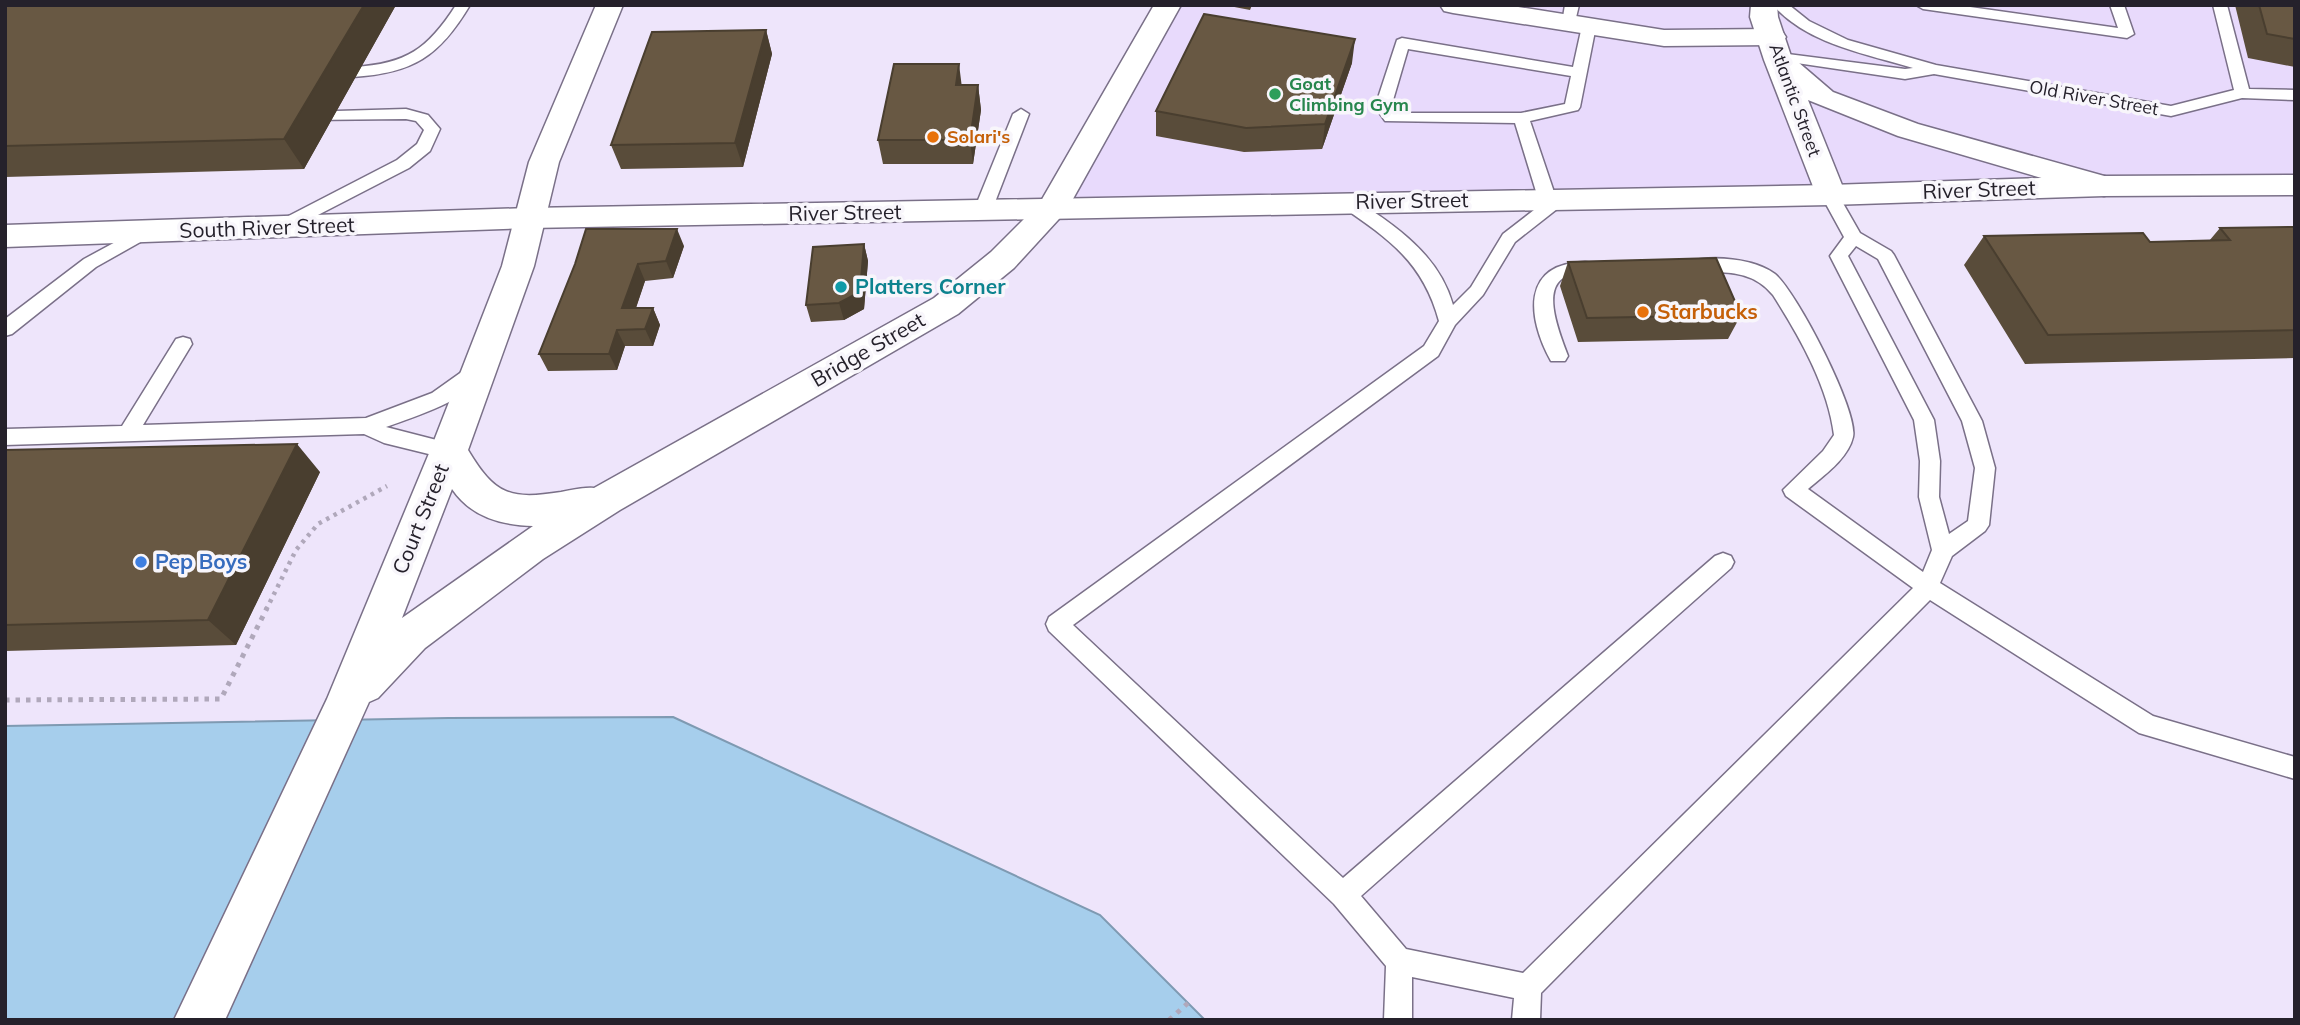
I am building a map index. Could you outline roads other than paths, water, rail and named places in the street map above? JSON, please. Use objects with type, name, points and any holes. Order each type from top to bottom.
[{"type":"main road","name":"Court Street","points":[[199,1020],[347,702],[449,451],[518,266],[544,162],[610,5]]},
{"type":"main road","name":"Bridge Street","points":[[347,702],[420,628],[479,583],[606,499],[946,306],[981,282],[1008,258],[1053,208],[1168,5]]},
{"type":"main road","name":"Old River Street","points":[[1453,5],[1577,18],[1664,38],[1776,51]]},
{"type":"main road","name":"Atlantic Street","points":[[1764,5],[1764,17],[1830,195]]},
{"type":"main road","points":[[1776,51],[1823,98],[1908,130],[2104,186]]},
{"type":"main road","name":"River Street","points":[[529,218],[1830,195],[2104,186],[2293,186]]},
{"type":"main road","name":"South River Street","points":[[5,236],[529,218]]},
{"type":"main road","name":"Bridge Street","points":[[449,451],[480,496],[505,508],[540,510],[606,499]]},
{"type":"lane","points":[[320,74],[394,68],[417,58],[440,43],[463,5]]},
{"type":"lane","name":"Old River Street","points":[[1780,5],[1804,23],[1843,43],[1934,69],[2171,111],[2242,93],[2295,95]]},
{"type":"lane","points":[[1923,5],[2127,34],[2117,5]]},
{"type":"lane","points":[[2220,5],[2242,93]]},
{"type":"lane","points":[[1577,18],[1579,73],[1572,107],[1521,118],[1391,118],[1383,107],[1402,43],[1579,73]]},
{"type":"lane","name":"Old River Street","points":[[1776,51],[1905,74],[1934,69]]},
{"type":"lane","points":[[281,228],[403,163],[424,147],[432,129],[422,118],[406,114],[293,116]]},
{"type":"lane","points":[[983,210],[1021,114]]},
{"type":"lane","points":[[1521,118],[1555,198],[1509,238],[1477,291],[1448,321],[1431,351],[1057,624],[1343,895],[1399,961],[1528,987]]},
{"type":"lane","points":[[1526,1020],[1528,987],[1928,587],[1943,550],[1978,525],[1985,468],[1972,421],[1885,255],[1853,237],[1830,195]]},
{"type":"lane","points":[[1347,202],[1399,237],[1427,266],[1444,298],[1448,321]]},
{"type":"lane","points":[[5,329],[90,264],[145,232]]},
{"type":"lane","points":[[1853,237],[1839,256],[1924,420],[1930,461],[1929,497],[1943,550]]},
{"type":"lane","points":[[1680,266],[1721,265],[1749,269],[1770,280],[1785,296],[1834,397],[1842,417],[1844,435],[1838,449],[1793,490],[1928,587],[2147,725],[2295,768]]},
{"type":"lane","points":[[1558,356],[1546,317],[1546,284],[1555,273],[1570,269],[1611,268]]},
{"type":"lane","points":[[128,433],[183,344]]},
{"type":"lane","points":[[5,437],[367,426],[432,402],[464,383],[481,368]]},
{"type":"lane","points":[[367,426],[384,435],[449,451]]},
{"type":"lane","points":[[1343,895],[1723,562]]},
{"type":"lane","points":[[1398,1020],[1399,961]]},
{"type":"water","points":[[673,717],[1100,915],[1205,1020],[5,1020],[5,726]]},
{"type":"place","name":"Goat Climbing Gym","points":[[1275,94]]},
{"type":"place","name":"Solari's","points":[[933,137]]},
{"type":"place","name":"Platters Corner","points":[[841,287]]},
{"type":"place","name":"Starbucks","points":[[1643,312]]},
{"type":"place","name":"Pep Boys","points":[[141,562]]}]
